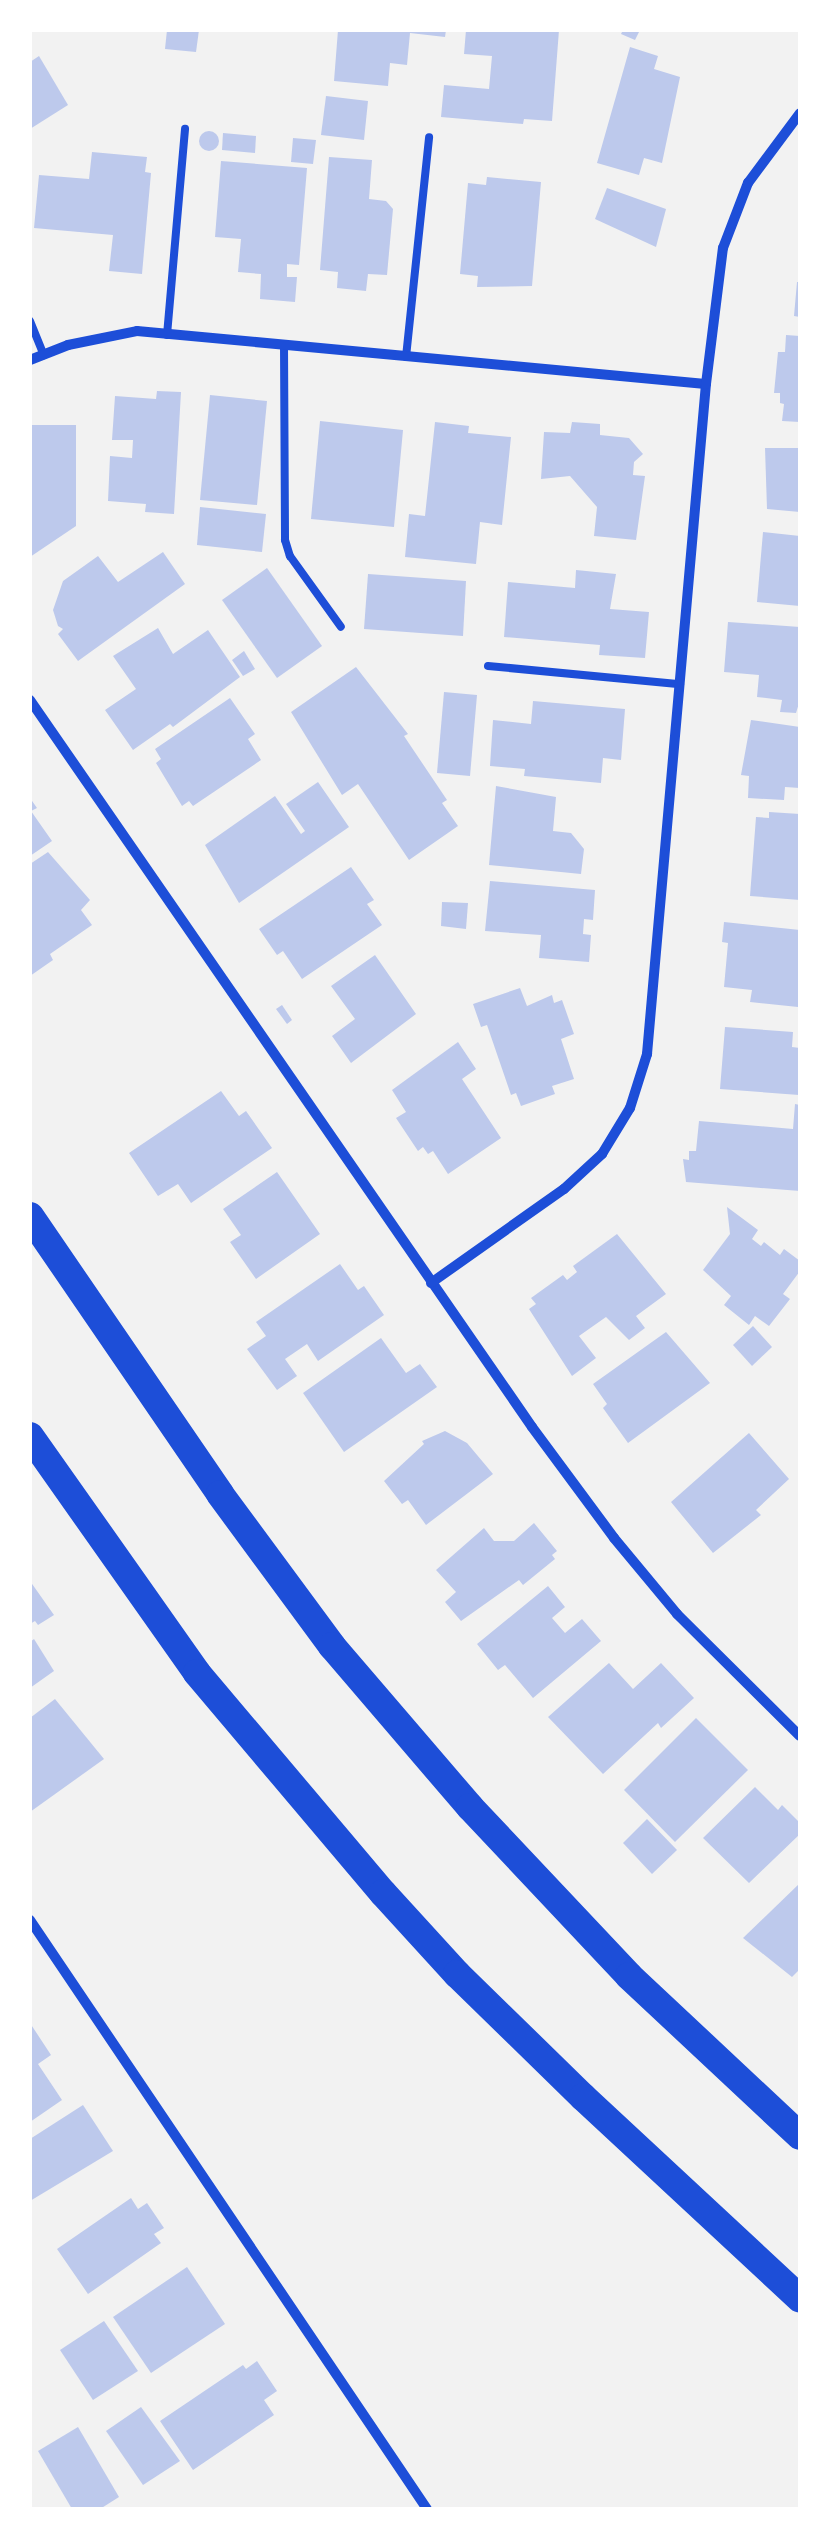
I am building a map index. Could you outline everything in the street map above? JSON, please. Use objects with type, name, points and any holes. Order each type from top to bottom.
[{"type":"highway","points":[[30,1216],[220,1494],[332,1646],[470,1808],[629,1976],[800,2136]]},
{"type":"highway","points":[[30,1436],[197,1673],[358,1865],[456,1974],[800,2299]]},
{"type":"street","points":[[431,1282],[564,1188],[602,1154],[630,1108],[647,1054],[706,384],[723,248],[748,184],[800,113]]},
{"type":"street","points":[[30,360],[68,345],[137,332],[706,384]]},
{"type":"street","points":[[30,700],[431,1282],[614,1538],[676,1614],[800,1736]]},
{"type":"street","points":[[30,1920],[428,2509]]},
{"type":"lane","points":[[167,334],[185,128]]},
{"type":"lane","points":[[406,357],[430,137]]},
{"type":"lane","points":[[30,321],[44,355]]},
{"type":"lane","points":[[284,345],[285,540],[290,556],[341,627]]},
{"type":"lane","points":[[488,666],[680,684]]},
{"type":"building","points":[[167,30],[199,30],[196,52],[165,49]]},
{"type":"building","points":[[338,30],[446,30],[445,37],[410,33],[407,65],[390,63],[388,86],[334,81]]},
{"type":"building","points":[[466,30],[559,30],[552,121],[524,119],[523,124],[441,117],[444,85],[489,89],[492,56],[464,54]]},
{"type":"building","points":[[623,30],[640,30],[635,40],[621,34]]},
{"type":"building","points":[[630,47],[658,56],[654,69],[680,77],[662,163],[644,158],[639,175],[597,163]]},
{"type":"building","points":[[39,56],[68,105],[30,129],[30,62]]},
{"type":"building","points":[[326,96],[368,101],[364,140],[321,135]]},
{"type":"building","points":[[209,131],[219,141],[209,151],[199,141]]},
{"type":"building","points":[[223,133],[256,136],[255,153],[222,150]]},
{"type":"building","points":[[293,138],[316,140],[313,164],[291,162]]},
{"type":"building","points":[[92,152],[147,157],[145,172],[151,173],[142,274],[109,271],[113,235],[34,228],[39,175],[89,179]]},
{"type":"building","points":[[329,157],[372,160],[369,199],[386,201],[393,209],[387,275],[368,274],[366,291],[337,288],[338,272],[320,270]]},
{"type":"building","points":[[221,161],[307,168],[299,265],[287,264],[287,277],[297,277],[295,302],[260,299],[261,274],[238,272],[241,239],[215,237]]},
{"type":"building","points":[[487,177],[541,182],[532,286],[477,287],[478,276],[460,274],[468,183],[486,185]]},
{"type":"building","points":[[607,188],[666,209],[656,247],[595,219]]},
{"type":"building","points":[[800,282],[800,317],[794,316]]},
{"type":"building","points":[[786,335],[800,336],[800,422],[782,421],[784,404],[780,403],[780,393],[774,393],[778,352],[785,352]]},
{"type":"building","points":[[157,391],[181,392],[174,514],[145,512],[146,504],[108,501],[110,456],[132,458],[133,440],[112,440],[115,396],[156,399]]},
{"type":"building","points":[[210,395],[267,401],[257,505],[200,500]]},
{"type":"building","points":[[320,421],[403,430],[394,527],[311,519]]},
{"type":"building","points":[[435,422],[469,426],[468,433],[511,437],[502,525],[480,522],[476,564],[405,557],[409,514],[425,516]]},
{"type":"building","points":[[572,422],[600,424],[600,435],[629,438],[643,454],[634,462],[633,475],[645,476],[636,540],[594,536],[597,507],[570,476],[541,479],[544,432],[570,433]]},
{"type":"building","points":[[30,425],[76,425],[76,526],[30,557]]},
{"type":"building","points":[[765,448],[800,448],[800,512],[767,509]]},
{"type":"building","points":[[200,507],[266,514],[262,552],[197,545]]},
{"type":"building","points":[[763,532],[800,536],[800,606],[757,602]]},
{"type":"building","points":[[163,552],[185,584],[78,661],[58,634],[63,629],[58,626],[53,610],[63,581],[98,556],[118,582]]},
{"type":"building","points":[[267,568],[322,646],[277,678],[222,600]]},
{"type":"building","points":[[576,570],[616,574],[610,609],[649,612],[645,658],[599,655],[600,645],[504,637],[508,582],[575,588]]},
{"type":"building","points":[[368,574],[466,581],[463,636],[364,629]]},
{"type":"building","points":[[728,622],[800,627],[800,700],[796,713],[780,712],[782,700],[757,697],[759,675],[724,672]]},
{"type":"building","points":[[158,628],[173,654],[208,630],[240,677],[173,727],[170,724],[133,750],[105,710],[136,689],[113,656]]},
{"type":"building","points":[[244,651],[255,669],[243,676],[232,660]]},
{"type":"building","points":[[356,667],[408,734],[404,736],[447,800],[442,803],[458,826],[409,860],[358,784],[342,795],[291,712]]},
{"type":"building","points":[[444,692],[477,695],[470,776],[437,773]]},
{"type":"building","points":[[230,698],[255,734],[248,739],[261,760],[193,806],[189,801],[182,806],[156,763],[161,759],[155,749]]},
{"type":"building","points":[[533,701],[625,709],[621,760],[603,758],[601,783],[524,776],[525,769],[490,766],[493,720],[531,724]]},
{"type":"building","points":[[751,720],[800,727],[800,788],[785,787],[784,800],[748,798],[749,776],[741,775]]},
{"type":"building","points":[[318,782],[349,827],[239,903],[205,845],[275,796],[301,834],[305,831],[286,804]]},
{"type":"building","points":[[496,786],[556,797],[553,831],[571,833],[584,849],[581,874],[489,865]]},
{"type":"building","points":[[30,798],[37,808],[31,811],[52,841],[30,856]]},
{"type":"building","points":[[769,812],[800,814],[800,900],[750,896],[756,817],[769,818]]},
{"type":"building","points":[[48,852],[90,900],[81,910],[92,925],[50,954],[53,960],[30,976],[30,864]]},
{"type":"building","points":[[351,867],[374,900],[367,904],[382,925],[302,979],[283,951],[277,955],[259,929]]},
{"type":"building","points":[[490,881],[595,890],[593,920],[584,919],[583,934],[591,935],[589,962],[539,958],[541,935],[485,931]]},
{"type":"building","points":[[442,902],[468,903],[466,929],[441,926]]},
{"type":"building","points":[[724,922],[800,930],[798,1007],[750,1002],[752,990],[724,987],[728,943],[722,942]]},
{"type":"building","points":[[375,955],[416,1014],[351,1063],[332,1036],[355,1019],[331,986]]},
{"type":"building","points":[[520,988],[527,1006],[552,995],[554,1003],[562,1000],[574,1034],[561,1039],[574,1079],[552,1086],[555,1094],[521,1106],[516,1093],[511,1095],[487,1025],[481,1027],[473,1004]]},
{"type":"building","points":[[282,1005],[292,1020],[287,1024],[276,1009]]},
{"type":"building","points":[[725,1027],[793,1032],[792,1047],[800,1048],[799,1095],[720,1089]]},
{"type":"building","points":[[458,1042],[476,1069],[462,1079],[501,1138],[448,1174],[433,1151],[428,1154],[423,1147],[418,1151],[396,1118],[406,1112],[392,1090]]},
{"type":"building","points":[[221,1091],[239,1116],[246,1111],[272,1148],[191,1203],[178,1184],[158,1196],[129,1153]]},
{"type":"building","points":[[795,1104],[800,1105],[800,1191],[686,1182],[683,1159],[689,1160],[689,1151],[696,1151],[699,1121],[793,1129]]},
{"type":"building","points":[[277,1172],[320,1234],[256,1279],[230,1242],[241,1235],[223,1209]]},
{"type":"building","points":[[727,1207],[758,1230],[752,1239],[761,1246],[764,1242],[780,1255],[784,1249],[800,1261],[800,1271],[783,1294],[790,1299],[769,1326],[755,1316],[749,1325],[724,1305],[731,1296],[703,1270],[730,1234]]},
{"type":"building","points":[[617,1234],[666,1294],[636,1316],[645,1328],[629,1340],[606,1317],[579,1336],[596,1358],[572,1376],[529,1309],[536,1304],[531,1298],[563,1275],[567,1280],[577,1272],[573,1266]]},
{"type":"building","points":[[340,1264],[358,1290],[364,1286],[384,1315],[318,1361],[307,1344],[285,1359],[297,1376],[277,1390],[247,1349],[266,1336],[256,1322]]},
{"type":"building","points":[[753,1326],[772,1347],[752,1366],[733,1345]]},
{"type":"building","points":[[666,1332],[710,1383],[628,1443],[603,1408],[607,1404],[593,1384]]},
{"type":"building","points":[[381,1338],[406,1373],[420,1364],[437,1387],[344,1452],[303,1393]]},
{"type":"building","points":[[445,1431],[467,1443],[493,1474],[426,1525],[408,1500],[402,1504],[384,1481],[424,1444],[422,1441]]},
{"type":"building","points":[[749,1433],[789,1479],[756,1510],[761,1515],[713,1553],[671,1502]]},
{"type":"building","points":[[534,1523],[557,1551],[552,1555],[555,1559],[523,1585],[519,1580],[461,1621],[445,1602],[456,1592],[436,1570],[484,1528],[494,1541],[514,1541]]},
{"type":"building","points":[[30,1581],[54,1615],[38,1625],[35,1621],[30,1624]]},
{"type":"building","points":[[548,1586],[565,1607],[552,1618],[565,1633],[582,1619],[601,1641],[533,1698],[505,1665],[498,1670],[477,1644]]},
{"type":"building","points":[[34,1639],[54,1671],[30,1688],[30,1642]]},
{"type":"building","points":[[609,1663],[633,1689],[661,1663],[694,1698],[661,1728],[658,1723],[603,1774],[548,1717]]},
{"type":"building","points":[[55,1699],[104,1759],[30,1812],[30,1718]]},
{"type":"building","points":[[696,1718],[748,1770],[675,1842],[624,1790]]},
{"type":"building","points":[[755,1787],[778,1810],[782,1805],[800,1823],[800,1834],[749,1883],[703,1838]]},
{"type":"building","points":[[647,1819],[677,1850],[652,1874],[623,1843]]},
{"type":"building","points":[[800,1883],[800,1969],[792,1977],[743,1938]]},
{"type":"building","points":[[30,2023],[51,2055],[38,2064],[62,2100],[30,2122]]},
{"type":"building","points":[[83,2105],[113,2151],[30,2201],[30,2139]]},
{"type":"building","points":[[131,2198],[138,2209],[147,2203],[164,2228],[154,2234],[161,2243],[88,2294],[57,2249]]},
{"type":"building","points":[[187,2267],[225,2324],[151,2373],[113,2317]]},
{"type":"building","points":[[104,2321],[138,2371],[93,2400],[60,2350]]},
{"type":"building","points":[[257,2361],[277,2391],[264,2400],[274,2415],[193,2470],[160,2421],[243,2365],[246,2369]]},
{"type":"building","points":[[141,2407],[180,2461],[143,2485],[106,2431]]},
{"type":"building","points":[[78,2427],[119,2497],[100,2509],[72,2509],[38,2451]]}]
